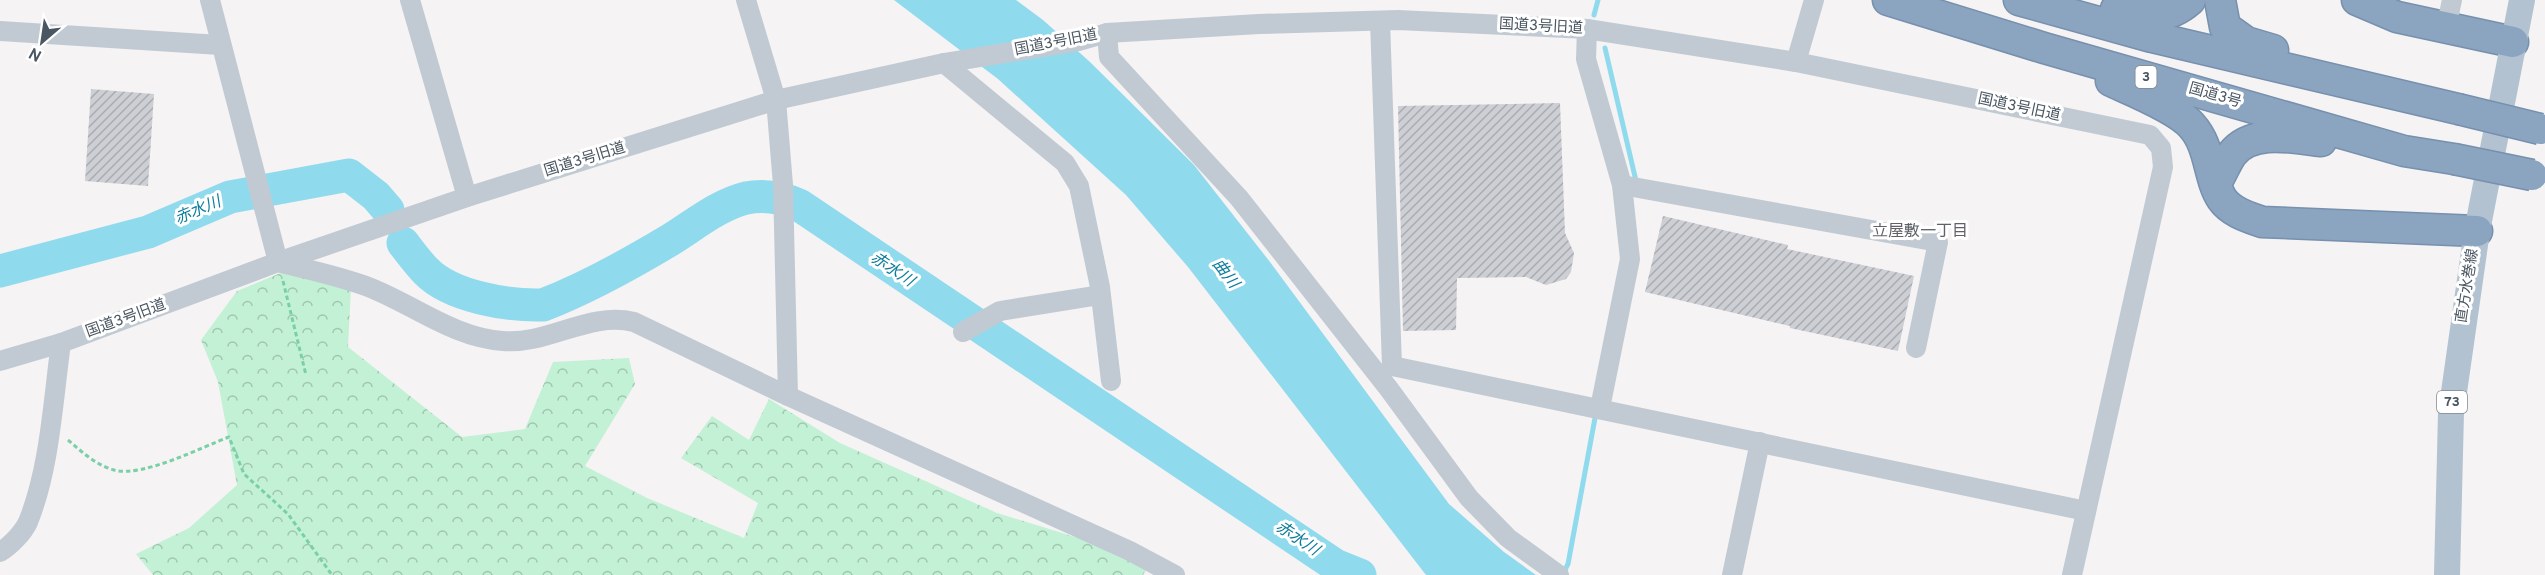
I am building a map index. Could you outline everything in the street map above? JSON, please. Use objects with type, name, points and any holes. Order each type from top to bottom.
[{"type":"highway","name":"国道3号","points":[[1888,0],[2044,48],[2404,151],[2539,176]]},
{"type":"highway","points":[[2019,0],[2152,37],[2542,129]]},
{"type":"highway","points":[[2072,0],[2152,16],[2177,11],[2190,0]]},
{"type":"highway","points":[[2220,0],[2225,27],[2246,42],[2304,59],[2410,98]]},
{"type":"highway","points":[[2357,0],[2397,17],[2449,14],[2513,42]]},
{"type":"highway","points":[[2044,48],[2165,107],[2192,125],[2204,146],[2223,200],[2241,215],[2262,222],[2477,231]]},
{"type":"highway","points":[[2216,183],[2233,153],[2248,141],[2273,136],[2404,151]]},
{"type":"main road","name":"直方水巻線","points":[[2447,575],[2451,413],[2477,231],[2522,0]]},
{"type":"street","points":[[210,0],[278,262],[363,285],[442,323],[479,336],[504,341],[535,338],[603,320],[620,319],[634,322],[788,396],[1130,550],[1175,575]]},
{"type":"street","points":[[410,0],[466,197]]},
{"type":"street","points":[[746,0],[776,100],[783,185],[788,396]]},
{"type":"street","points":[[1796,62],[1814,0]]},
{"type":"street","points":[[1380,21],[1392,366],[2086,511],[2073,575]]},
{"type":"street","name":"国道3号旧道","points":[[0,361],[61,343],[278,262],[466,197],[776,100],[944,63],[1079,41],[1107,33],[1259,24],[1380,21],[1587,29],[1796,62],[2150,135],[2161,148],[2163,167],[2086,511]]},
{"type":"street","points":[[1587,29],[1586,59],[1622,185],[1630,259],[1600,408]]},
{"type":"street","points":[[0,31],[220,45]]},
{"type":"street","points":[[1107,33],[1109,57],[1239,198],[1389,389],[1469,498],[1508,538],[1554,571]]},
{"type":"street","points":[[944,63],[1065,163],[1079,186],[1100,296],[1111,381]]},
{"type":"street","points":[[1622,185],[1938,242],[1916,348]]},
{"type":"street","points":[[963,332],[1000,311],[1100,296]]},
{"type":"street","points":[[0,552],[8,548],[27,524],[40,483],[61,343]]},
{"type":"street","points":[[1732,575],[1760,442]]},
{"type":"path","points":[[278,262],[306,375]]},
{"type":"path","points":[[50,425],[96,463],[116,471],[147,469],[229,437],[244,474],[288,514],[332,575]]},
{"type":"green space","points":[[283,272],[351,287],[348,347],[462,437],[525,429],[553,362],[629,358],[635,384],[585,466],[647,498],[744,538],[758,503],[681,458],[712,416],[749,440],[769,399],[840,443],[997,513],[1085,540],[1147,568],[1143,575],[153,575],[136,554],[189,528],[237,485],[218,382],[201,340],[237,291]]},
{"type":"water","name":"曲川","points":[[894,0],[1016,0],[1043,20],[1090,62],[1194,165],[1270,262],[1449,504],[1504,552],[1536,575],[1426,575],[1188,267],[1126,195],[998,79]]},
{"type":"building","points":[[91,89],[154,94],[148,186],[85,181]]},
{"type":"building","points":[[1560,103],[1565,233],[1574,253],[1571,272],[1566,279],[1546,285],[1526,277],[1457,278],[1456,330],[1403,331],[1398,106]]},
{"type":"building","points":[[1663,216],[1788,245],[1787,249],[1914,276],[1898,351],[1790,328],[1790,326],[1645,292]]},
{"type":"waterway","points":[[1594,15],[1598,0]]},
{"type":"waterway","points":[[1605,48],[1636,181]]},
{"type":"waterway","name":"赤水川","points":[[0,271],[148,232],[230,197],[349,175],[376,196],[388,210]]},
{"type":"waterway","name":"赤水川","points":[[403,243],[426,271],[450,287],[498,302],[543,305],[624,267],[706,216],[736,201],[766,196],[786,200],[799,205],[1335,565],[1360,575]]},
{"type":"waterway","points":[[1562,575],[1568,564],[1595,418]]},
{"type":"district","name":"立屋敷一丁目","points":[[1920,232]]}]
